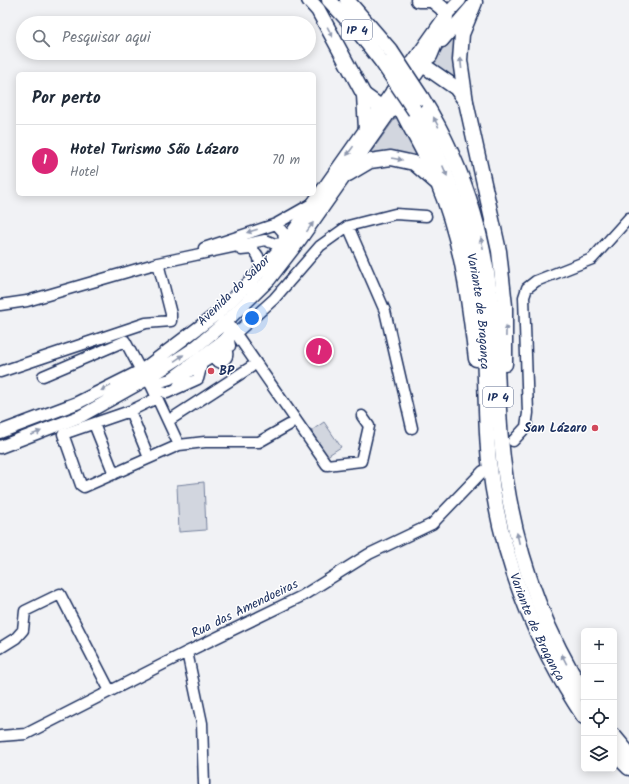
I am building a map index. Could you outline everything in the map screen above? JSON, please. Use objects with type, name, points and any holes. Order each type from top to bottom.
[{"type":"highway","points":[[309,0],[318,10],[364,96],[366,129]]},
{"type":"highway","name":"Variante de Bragança","points":[[329,0],[357,30],[387,57],[441,163],[459,207],[474,262],[483,335],[486,466],[516,581],[530,619],[549,660],[581,712]]},
{"type":"highway","name":"Variante de Bragança","points":[[347,0],[387,57],[422,98],[450,149],[478,224],[490,291],[507,441],[509,497],[522,557],[531,586],[549,629],[581,688]]},
{"type":"highway","points":[[418,0],[433,0],[442,8],[446,15],[445,27],[422,62],[456,88],[466,102]]},
{"type":"highway","points":[[477,1],[465,24],[460,49],[466,102],[499,251],[504,289],[507,441]]},
{"type":"highway","points":[[364,96],[392,103],[420,144],[438,183],[457,237],[462,256],[469,303],[486,466]]},
{"type":"highway","points":[[348,174],[370,161],[391,158],[414,163],[438,183]]},
{"type":"highway","points":[[617,740],[629,754]]},
{"type":"highway","points":[[617,756],[629,768]]},
{"type":"main road","name":"Avenida do Sabor","points":[[422,62],[446,15],[460,0]]},
{"type":"main road","name":"Avenida do Sabor","points":[[0,447],[81,416],[193,349],[227,321],[269,280],[348,174],[392,103],[422,62],[477,1]]},
{"type":"main road","name":"Avenida do Sabor","points":[[0,432],[146,378],[259,273],[285,243],[366,129],[392,103]]},
{"type":"street","points":[[187,256],[225,240],[276,224],[313,203]]},
{"type":"street","points":[[146,378],[170,379],[232,335],[274,299],[320,246],[348,226],[395,214],[426,216]]},
{"type":"street","points":[[507,441],[526,427],[528,413],[524,298],[527,288],[536,281],[592,259],[629,218]]},
{"type":"street","points":[[269,280],[273,269],[285,254],[283,232],[276,224]]},
{"type":"street","points":[[348,226],[385,311],[412,428]]},
{"type":"street","points":[[0,306],[27,301],[187,256],[265,240],[275,244],[300,240]]},
{"type":"street","points":[[213,251],[251,248],[258,253],[260,259],[259,273]]},
{"type":"street","points":[[0,372],[146,323],[171,321],[171,314],[158,263]]},
{"type":"street","points":[[227,321],[232,335],[327,465],[361,461],[369,426],[362,416]]},
{"type":"street","points":[[146,378],[167,393],[198,379],[202,364],[230,346],[232,335]]},
{"type":"street","points":[[43,376],[125,341],[157,398],[179,445]]},
{"type":"street","points":[[168,421],[251,367]]},
{"type":"street","points":[[157,398],[130,411],[64,434],[81,485],[84,487],[179,445],[205,442],[259,442],[290,425]]},
{"type":"street","points":[[130,411],[150,458]]},
{"type":"street","points":[[94,424],[114,474]]},
{"type":"street","name":"Rua das Amendoeiras","points":[[1,738],[26,734],[110,690],[302,596],[369,554],[432,524],[486,466]]},
{"type":"street","points":[[0,648],[16,638],[23,630],[25,612],[60,594],[110,690]]},
{"type":"street","points":[[187,652],[202,723],[204,784]]},
{"type":"shaded area","points":[[460,24],[459,82],[432,64]]},
{"type":"shaded area","points":[[397,116],[421,161],[368,156]]},
{"type":"shaded area","points":[[125,386],[88,405],[79,412],[0,443],[0,438],[71,411]]},
{"type":"shaded area","points":[[324,422],[341,447],[327,456],[311,431]]},
{"type":"shaded area","points":[[204,482],[206,530],[179,532],[177,485]]},
{"type":"place","name":"Hotel Turismo São Lázaro","points":[[319,351]]},
{"type":"place","name":"BP","points":[[211,371]]},
{"type":"place","name":"San Lázaro","points":[[595,428]]}]
